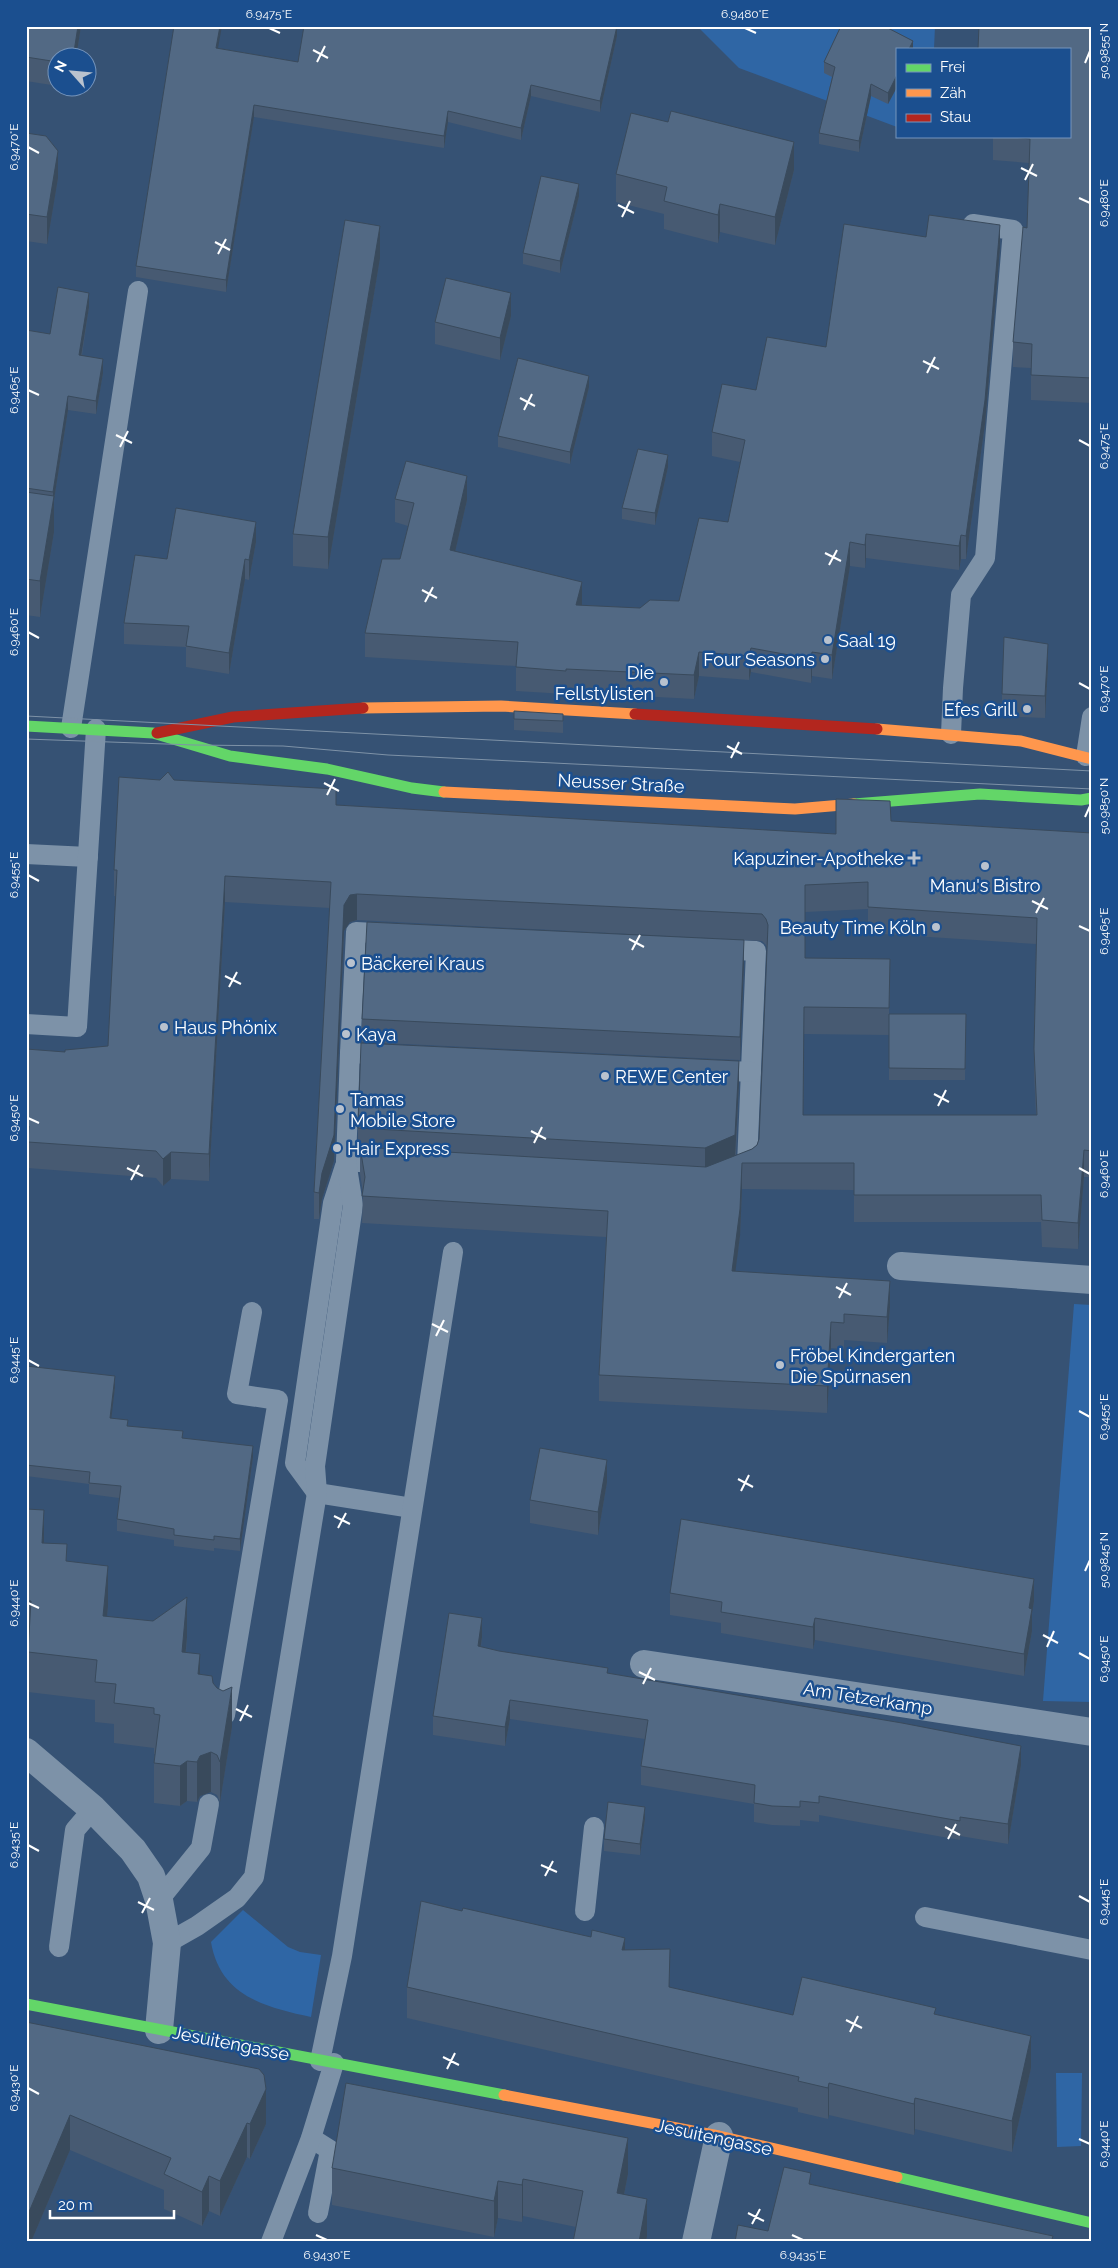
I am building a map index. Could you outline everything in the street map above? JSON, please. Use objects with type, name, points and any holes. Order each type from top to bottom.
[{"type":"main road","name":"Neusser Straße","points":[[153,733],[233,717],[391,706],[501,706],[951,734],[1021,741],[1089,758]]},
{"type":"main road","name":"Neusser Straße","points":[[26,726],[153,733],[230,756],[327,770],[412,788],[442,792],[795,809],[980,794],[1081,800],[1092,798]]},
{"type":"main road","points":[[26,2004],[160,2030]]},
{"type":"main road","name":"Jesuitengasse","points":[[160,2030],[428,2079],[718,2136],[1092,2223]]},
{"type":"street","points":[[901,1266],[1092,1280]]},
{"type":"street","name":"Am Tetzerkamp","points":[[644,1664],[1092,1732]]},
{"type":"street","name":"Jesuitengasse","points":[[26,1752],[93,1810],[133,1850],[151,1876],[159,1900],[168,1943],[160,2030]]},
{"type":"street","points":[[696,2242],[718,2136]]},
{"type":"lane","points":[[951,734],[961,596],[985,558],[1013,230],[953,221]]},
{"type":"lane","points":[[71,728],[138,291]]},
{"type":"lane","points":[[1089,758],[1092,717]]},
{"type":"lane","points":[[26,1024],[77,1027],[96,729]]},
{"type":"lane","points":[[26,854],[88,856]]},
{"type":"lane","points":[[168,1943],[197,1926],[237,1898],[254,1877],[317,1493],[315,1466],[353,1205],[346,1161],[356,932],[409,935]]},
{"type":"lane","points":[[698,948],[756,951],[747,1165],[715,1179]]},
{"type":"lane","points":[[350,1053],[408,1056]]},
{"type":"lane","points":[[692,1069],[751,1072]]},
{"type":"lane","points":[[346,1161],[404,1165]]},
{"type":"lane","points":[[271,2242],[311,2138],[327,2062],[453,1252]]},
{"type":"lane","points":[[224,1719],[278,1400],[237,1394],[252,1312]]},
{"type":"lane","points":[[317,1493],[412,1508]]},
{"type":"lane","points":[[159,1900],[202,1848],[209,1804]]},
{"type":"lane","points":[[59,1947],[75,1830],[93,1810]]},
{"type":"lane","points":[[585,1911],[594,1827]]},
{"type":"lane","points":[[925,1917],[1092,1950]]},
{"type":"lane","points":[[311,2138],[330,2150],[318,2213]]},
{"type":"shaded area","points":[[700,26],[935,26],[934,48],[896,48],[896,127],[739,68],[699,28]]},
{"type":"shaded area","points":[[1074,1304],[1092,1305],[1092,1702],[1043,1701]]},
{"type":"shaded area","points":[[243,1910],[288,1947],[300,1952],[321,1955],[311,2017],[277,2009],[247,1996],[234,1987],[224,1975],[216,1960],[211,1942]]},
{"type":"shaded area","points":[[1056,2073],[1082,2073],[1081,2146],[1057,2147]]},
{"type":"building","points":[[26,26],[78,26],[75,48],[48,48],[48,60],[26,57]]},
{"type":"building","points":[[174,26],[220,26],[216,48],[298,62],[304,26],[617,26],[600,101],[531,85],[521,128],[448,111],[444,136],[254,105],[226,280],[136,266]]},
{"type":"building","points":[[841,26],[884,26],[913,41],[910,48],[896,48],[896,77],[888,93],[871,84],[859,141],[819,133],[835,67],[824,62]]},
{"type":"building","points":[[979,26],[1092,26],[1092,378],[1031,375],[1032,344],[1013,342],[1023,227],[1027,228],[1030,139],[1022,138],[1070,138],[1070,48],[978,48]]},
{"type":"building","points":[[671,111],[794,142],[775,217],[720,204],[718,215],[664,201],[667,187],[616,174],[631,113],[668,122]]},
{"type":"building","points":[[26,133],[46,136],[58,151],[47,217],[26,214]]},
{"type":"building","points":[[541,176],[579,184],[560,261],[523,253]]},
{"type":"building","points":[[929,215],[1000,225],[985,400],[966,536],[961,535],[959,546],[866,534],[865,545],[850,542],[832,655],[812,652],[811,659],[751,648],[749,656],[699,652],[694,675],[566,669],[566,671],[516,667],[518,642],[365,633],[382,559],[400,559],[414,503],[395,499],[406,461],[467,476],[450,550],[582,582],[576,605],[640,608],[650,600],[679,601],[699,518],[728,522],[745,440],[712,432],[722,384],[756,390],[767,337],[826,347],[844,224],[926,237]]},
{"type":"building","points":[[345,220],[380,226],[328,537],[293,534]]},
{"type":"building","points":[[446,278],[511,293],[500,338],[435,322]]},
{"type":"building","points":[[58,287],[89,293],[79,355],[103,359],[96,401],[68,396],[53,492],[26,488],[26,330],[50,334]]},
{"type":"building","points":[[518,358],[589,376],[570,452],[498,436]]},
{"type":"building","points":[[638,449],[668,455],[655,513],[622,508]]},
{"type":"building","points":[[26,492],[54,496],[40,581],[26,579]]},
{"type":"building","points":[[176,508],[256,522],[249,560],[245,559],[229,653],[186,646],[189,626],[124,623],[135,555],[167,559]]},
{"type":"building","points":[[1004,637],[1048,644],[1045,696],[1002,694]]},
{"type":"building","points":[[514,711],[563,714],[563,721],[514,719]]},
{"type":"building","points":[[168,772],[174,780],[336,789],[336,805],[836,834],[836,799],[890,801],[891,821],[1092,833],[1092,1151],[1084,1150],[1078,1223],[1042,1220],[1041,1195],[854,1195],[854,1163],[742,1163],[740,1209],[732,1271],[890,1281],[887,1317],[844,1314],[844,1323],[831,1322],[827,1386],[599,1375],[608,1211],[362,1196],[365,1177],[360,1147],[706,1167],[752,1149],[757,1145],[759,1139],[763,1046],[768,925],[762,914],[350,895],[344,905],[334,1135],[322,1173],[319,1193],[314,1192],[331,882],[225,876],[209,1154],[171,1152],[163,1159],[156,1151],[28,1142],[29,1126],[26,1126],[26,1049],[65,1052],[65,1050],[108,1046],[117,870],[114,870],[119,777],[160,780]],"holes":[[[868,882],[868,907],[1037,918],[1034,1049],[1037,1115],[803,1115],[804,1007],[889,1008],[890,959],[805,958],[805,885]]]},
{"type":"building","points":[[367,922],[744,940],[740,1037],[362,1019]]},
{"type":"building","points":[[889,1014],[966,1014],[965,1069],[889,1068]]},
{"type":"building","points":[[361,1043],[739,1061],[735,1135],[705,1148],[358,1128]]},
{"type":"building","points":[[26,1366],[115,1376],[110,1418],[128,1420],[127,1426],[183,1431],[182,1438],[253,1446],[240,1539],[214,1536],[214,1540],[174,1535],[174,1529],[117,1519],[121,1486],[89,1483],[90,1472],[26,1465]]},
{"type":"building","points":[[540,1448],[607,1460],[598,1512],[530,1500]]},
{"type":"building","points":[[26,1509],[44,1510],[42,1543],[67,1544],[66,1561],[108,1566],[103,1616],[153,1621],[187,1597],[182,1652],[200,1654],[198,1674],[212,1676],[213,1683],[217,1688],[223,1691],[232,1687],[220,1762],[217,1755],[211,1752],[200,1756],[197,1762],[187,1761],[180,1766],[154,1763],[160,1715],[154,1714],[154,1708],[114,1703],[116,1684],[95,1682],[97,1660],[28,1652],[31,1601],[26,1601]]},
{"type":"building","points":[[681,1519],[1034,1579],[1029,1608],[1032,1609],[1024,1654],[815,1618],[813,1627],[721,1612],[722,1602],[670,1593]]},
{"type":"building","points":[[449,1613],[482,1618],[478,1646],[499,1651],[608,1668],[607,1673],[902,1723],[1021,1746],[1008,1824],[960,1817],[960,1821],[819,1796],[819,1803],[800,1801],[800,1807],[754,1803],[755,1785],[641,1766],[648,1720],[510,1700],[505,1727],[433,1716]]},
{"type":"building","points":[[608,1802],[645,1807],[640,1844],[604,1839]]},
{"type":"building","points":[[421,1901],[462,1911],[463,1908],[591,1937],[592,1930],[625,1938],[622,1950],[670,1949],[669,1987],[793,2015],[802,1977],[936,2008],[934,2014],[1031,2036],[1012,2121],[915,2098],[914,2104],[829,2083],[828,2088],[798,2081],[799,2077],[407,1987]]},
{"type":"building","points":[[26,2022],[259,2069],[264,2075],[266,2089],[250,2124],[247,2123],[220,2181],[209,2176],[202,2192],[164,2174],[171,2158],[70,2115],[26,2219]]},
{"type":"building","points":[[346,2083],[628,2138],[617,2193],[647,2199],[639,2242],[573,2242],[583,2191],[523,2179],[522,2185],[498,2181],[494,2201],[332,2168]]},
{"type":"building","points":[[784,2167],[811,2173],[809,2184],[1053,2236],[1051,2242],[803,2242],[797,2240],[797,2242],[735,2242],[738,2225],[768,2231]]},
{"type":"tram line","points":[[26,716],[1092,771]]},
{"type":"tram line","points":[[26,739],[283,746],[388,755],[1092,789]]},
{"type":"traffic: fast","points":[[26,726],[153,733],[230,756],[327,769],[412,788],[444,792]]},
{"type":"traffic: fast","points":[[854,804],[980,794],[1081,800],[1092,798]]},
{"type":"traffic: fast","points":[[26,2004],[504,2095]]},
{"type":"traffic: fast","points":[[897,2177],[1092,2223]]},
{"type":"traffic: slow","points":[[363,708],[501,706],[635,714]]},
{"type":"traffic: slow","points":[[877,729],[1021,741],[1092,759]]},
{"type":"traffic: slow","points":[[444,792],[795,809],[854,804]]},
{"type":"traffic: slow","points":[[504,2095],[719,2136],[897,2177]]},
{"type":"traffic: jam","points":[[157,733],[233,717],[363,708]]},
{"type":"traffic: jam","points":[[635,714],[877,729]]},
{"type":"place","name":"Saal 19","points":[[828,640]]},
{"type":"place","name":"Four Seasons","points":[[825,659]]},
{"type":"place","name":"Die Fellstylisten","points":[[664,682]]},
{"type":"place","name":"Efes Grill","points":[[1027,709]]},
{"type":"place","name":"Kapuziner-Apotheke","points":[[914,858]]},
{"type":"place","name":"Manu's Bistro","points":[[985,866]]},
{"type":"place","name":"Beauty Time Köln","points":[[936,927]]},
{"type":"place","name":"Bäckerei Kraus","points":[[351,963]]},
{"type":"place","name":"Haus Phönix","points":[[164,1027]]},
{"type":"place","name":"Kaya","points":[[346,1034]]},
{"type":"place","name":"REWE Center","points":[[605,1076]]},
{"type":"place","name":"Tamas Mobile Store","points":[[340,1109]]},
{"type":"place","name":"Hair Express","points":[[337,1148]]},
{"type":"place","name":"Fröbel Kindergarten Die Spürnasen","points":[[780,1365]]}]
